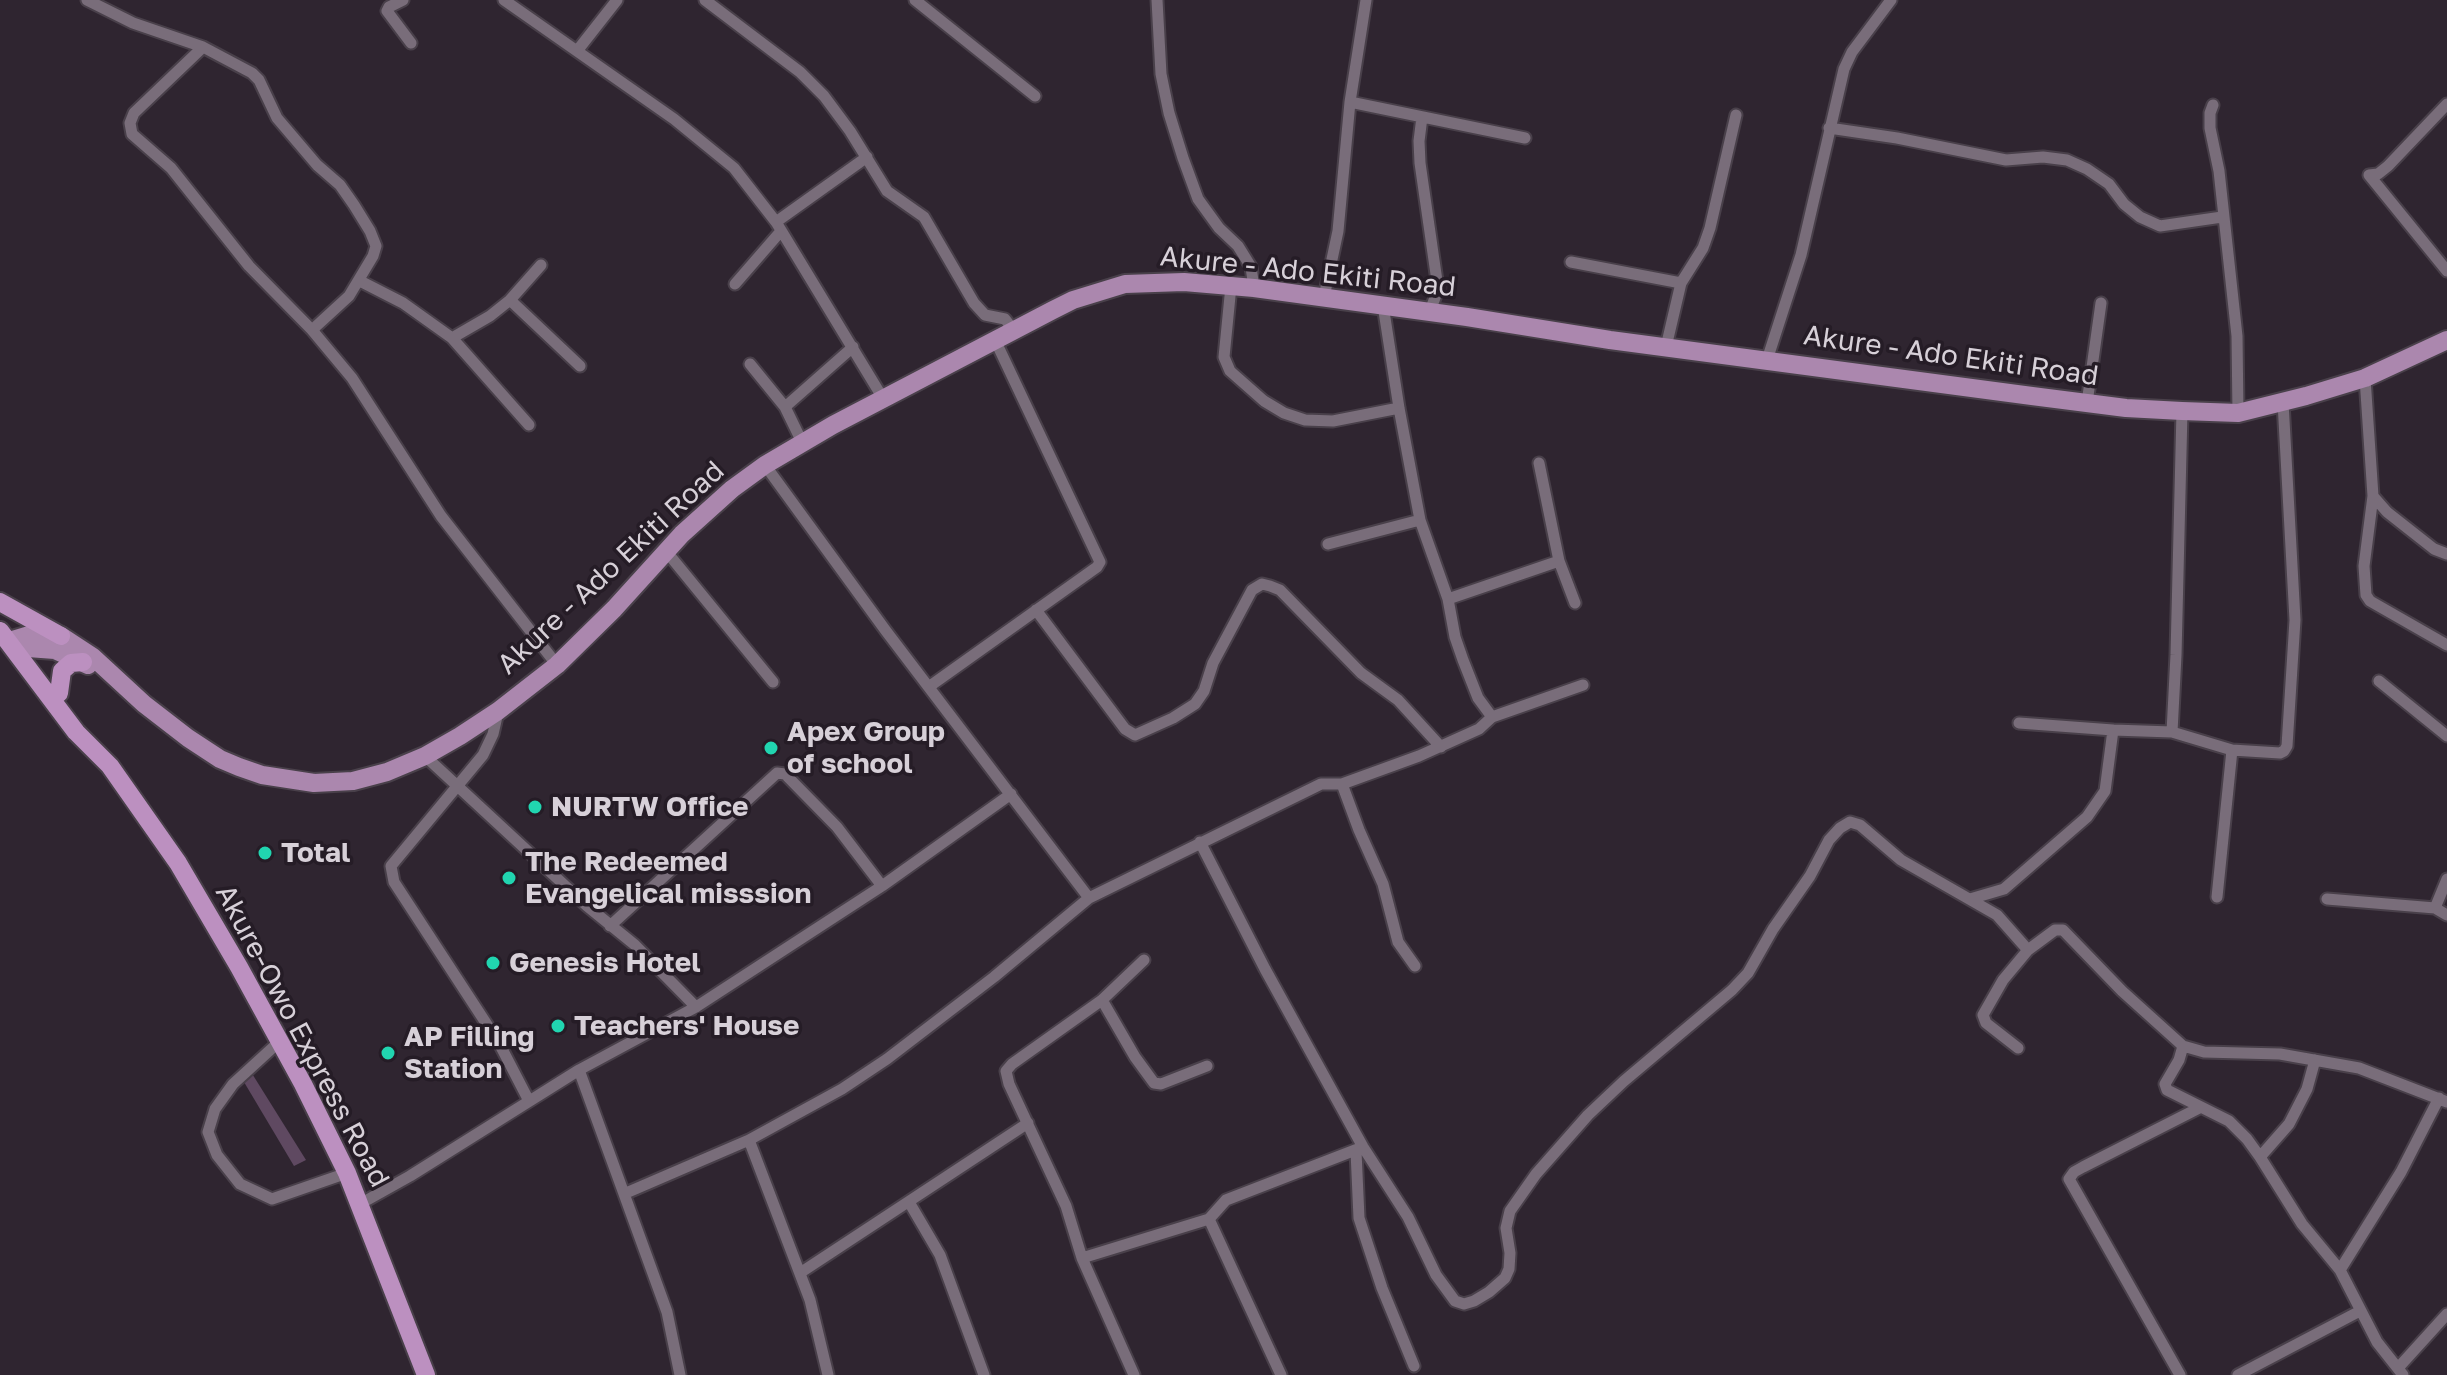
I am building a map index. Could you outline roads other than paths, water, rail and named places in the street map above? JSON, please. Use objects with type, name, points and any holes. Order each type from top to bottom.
[{"type":"highway","points":[[0,602],[61,636]]},
{"type":"highway","name":"Akure-Owo Express Road","points":[[0,613],[14,642],[76,732],[110,766],[178,863],[280,1041],[347,1173],[426,1375]]},
{"type":"highway","name":"Akure-Owo Express Road","points":[[14,642],[59,693],[82,725],[90,744]]},
{"type":"highway","points":[[59,693],[62,671],[71,663],[83,662]]},
{"type":"main road","name":"Akure - Ado Ekiti Road","points":[[61,636],[86,652],[157,715],[220,759],[262,775],[314,783],[345,782],[387,772],[425,756],[498,711],[557,665],[614,609],[666,551],[732,489],[765,465],[802,442],[1073,300],[1125,284],[1184,282],[1254,288],[2087,403],[2182,411],[2238,413],[2283,402],[2365,378],[2447,340]]},
{"type":"main road","points":[[14,642],[43,633],[61,636]]},
{"type":"main road","points":[[14,642],[55,650],[100,673],[108,673]]},
{"type":"street","points":[[87,0],[133,23],[203,47],[252,73],[264,88],[277,118],[298,145],[340,185],[354,205],[376,246],[360,281],[349,296],[312,330]]},
{"type":"street","points":[[403,0],[387,11],[411,43]]},
{"type":"street","points":[[504,0],[712,148],[734,168],[778,226],[884,400]]},
{"type":"street","points":[[577,51],[617,0]]},
{"type":"street","points":[[705,0],[800,72],[824,96],[887,191],[930,225],[981,312],[1005,319],[1015,332]]},
{"type":"street","points":[[915,0],[1035,96]]},
{"type":"street","points":[[1157,0],[1161,74],[1183,158],[1198,199],[1219,228],[1238,246],[1251,267],[1254,288]]},
{"type":"street","points":[[1324,297],[1338,231],[1350,102],[1366,0]]},
{"type":"street","points":[[1767,360],[1801,255],[1844,69],[1852,52],[1891,0]]},
{"type":"street","points":[[203,47],[134,113],[130,123],[132,134],[171,168],[249,266],[312,330],[370,402],[399,454],[441,516],[477,564],[509,599],[557,665]]},
{"type":"street","points":[[1350,102],[1525,138]]},
{"type":"street","points":[[2447,104],[2388,166],[2378,174],[2369,175],[2447,271]]},
{"type":"street","points":[[2213,105],[2210,128],[2219,171],[2237,336],[2238,413]]},
{"type":"street","points":[[1666,347],[1681,283],[1703,248],[1710,228],[1736,115]]},
{"type":"street","points":[[1422,117],[1420,163],[1437,281],[1430,311]]},
{"type":"street","points":[[1829,128],[1897,138],[1991,158],[2067,160],[2109,184],[2132,211],[2160,226],[2222,217]]},
{"type":"street","points":[[735,284],[778,226],[867,157]]},
{"type":"street","points":[[1571,262],[1681,283]]},
{"type":"street","points":[[452,338],[510,300],[541,265]]},
{"type":"street","points":[[360,281],[403,303],[452,338],[529,425]]},
{"type":"street","points":[[1231,286],[1224,357],[1230,371],[1264,401],[1295,417],[1333,421],[1399,408]]},
{"type":"street","points":[[510,300],[580,366]]},
{"type":"street","points":[[2087,403],[2101,303]]},
{"type":"street","points":[[1383,305],[1420,520],[1448,599],[1463,660],[1478,698],[1492,717]]},
{"type":"street","points":[[930,686],[1100,562],[996,342]]},
{"type":"street","points":[[785,407],[853,347]]},
{"type":"street","points":[[750,364],[785,407],[802,442]]},
{"type":"street","points":[[2365,378],[2373,496],[2364,566],[2366,595],[2370,601],[2447,645]]},
{"type":"street","points":[[2019,723],[2172,732],[2232,750],[2280,753],[2287,746],[2295,597],[2283,402]]},
{"type":"street","points":[[2172,732],[2182,411]]},
{"type":"street","points":[[1539,463],[1559,561],[1575,603]]},
{"type":"street","points":[[765,465],[886,631],[1089,898]]},
{"type":"street","points":[[2373,496],[2387,512],[2434,549],[2447,554]]},
{"type":"street","points":[[1328,544],[1420,520]]},
{"type":"street","points":[[666,551],[773,682]]},
{"type":"street","points":[[1448,599],[1559,561]]},
{"type":"street","points":[[1036,610],[1125,729],[1135,735],[1195,704],[1252,590],[1262,584],[1270,586],[1280,590],[1361,673],[1398,700],[1441,747]]},
{"type":"street","points":[[2379,681],[2447,736]]},
{"type":"street","points":[[626,1193],[749,1140],[842,1089],[887,1059],[994,977],[1089,898],[1321,784],[1342,784],[1441,747],[1479,729],[1492,717],[1583,685]]},
{"type":"street","points":[[498,711],[493,734],[483,755],[391,866],[394,882],[499,1043],[529,1101]]},
{"type":"street","points":[[1970,899],[2004,889],[2087,817],[2105,791],[2113,730]]},
{"type":"street","points":[[2217,897],[2232,750]]},
{"type":"street","points":[[425,756],[610,926],[635,945],[696,1007]]},
{"type":"street","points":[[610,926],[777,773],[785,774],[837,827],[882,886]]},
{"type":"street","points":[[1342,784],[1383,884],[1398,942],[1415,966]]},
{"type":"street","points":[[360,1204],[579,1070],[696,1007],[882,886],[1011,794]]},
{"type":"street","points":[[1200,842],[1360,1149],[1408,1217],[1445,1290],[1455,1301],[1464,1304],[1474,1301],[1505,1278],[1509,1269],[1506,1228],[1510,1211],[1527,1185],[1597,1106],[1748,973],[1810,876],[1829,840],[1840,828],[1850,822],[1860,825],[1901,860],[1997,915],[2028,950]]},
{"type":"street","points":[[2435,908],[2447,879]]},
{"type":"street","points":[[2327,899],[2435,908],[2447,915]]},
{"type":"street","points":[[2018,1048],[1986,1023],[1983,1015],[2003,980],[2028,950],[2055,930],[2063,930],[2122,991],[2183,1046],[2204,1052],[2271,1053],[2359,1068],[2443,1100],[2340,1270]]},
{"type":"street","points":[[1134,1375],[1082,1258],[1066,1206],[1009,1084],[1006,1071],[1102,1000],[1144,960]]},
{"type":"street","points":[[1102,1000],[1154,1083],[1161,1084],[1207,1066]]},
{"type":"street","points":[[280,1041],[233,1084],[215,1109],[208,1132],[217,1155],[240,1184],[272,1199],[347,1173]]},
{"type":"street","points":[[2183,1046],[2165,1087],[2229,1121],[2247,1139],[2302,1224],[2340,1270],[2377,1342],[2400,1371],[2447,1314]]},
{"type":"street","points":[[2260,1157],[2289,1124],[2307,1089],[2315,1060]]},
{"type":"street","points":[[579,1070],[667,1312],[680,1375]]},
{"type":"street","points":[[2180,1375],[2069,1179],[2083,1167],[2201,1107]]},
{"type":"street","points":[[800,1273],[1028,1123]]},
{"type":"street","points":[[749,1140],[800,1273],[828,1375]]},
{"type":"street","points":[[1082,1258],[1209,1219],[1226,1200],[1360,1149]]},
{"type":"street","points":[[1360,1149],[1357,1197],[1362,1229],[1414,1366]]},
{"type":"street","points":[[909,1202],[940,1255],[984,1375]]},
{"type":"street","points":[[1209,1219],[1281,1375]]},
{"type":"street","points":[[2238,1375],[2360,1311]]},
{"type":"place","name":"Apex Group of school","points":[[771,748]]},
{"type":"place","name":"NURTW Office","points":[[535,807]]},
{"type":"place","name":"Total","points":[[265,853]]},
{"type":"place","name":"The Redeemed Evangelical misssion","points":[[509,878]]},
{"type":"place","name":"Genesis Hotel","points":[[493,963]]},
{"type":"place","name":"Teachers' House","points":[[558,1026]]},
{"type":"place","name":"AP Filling Station","points":[[388,1053]]}]
